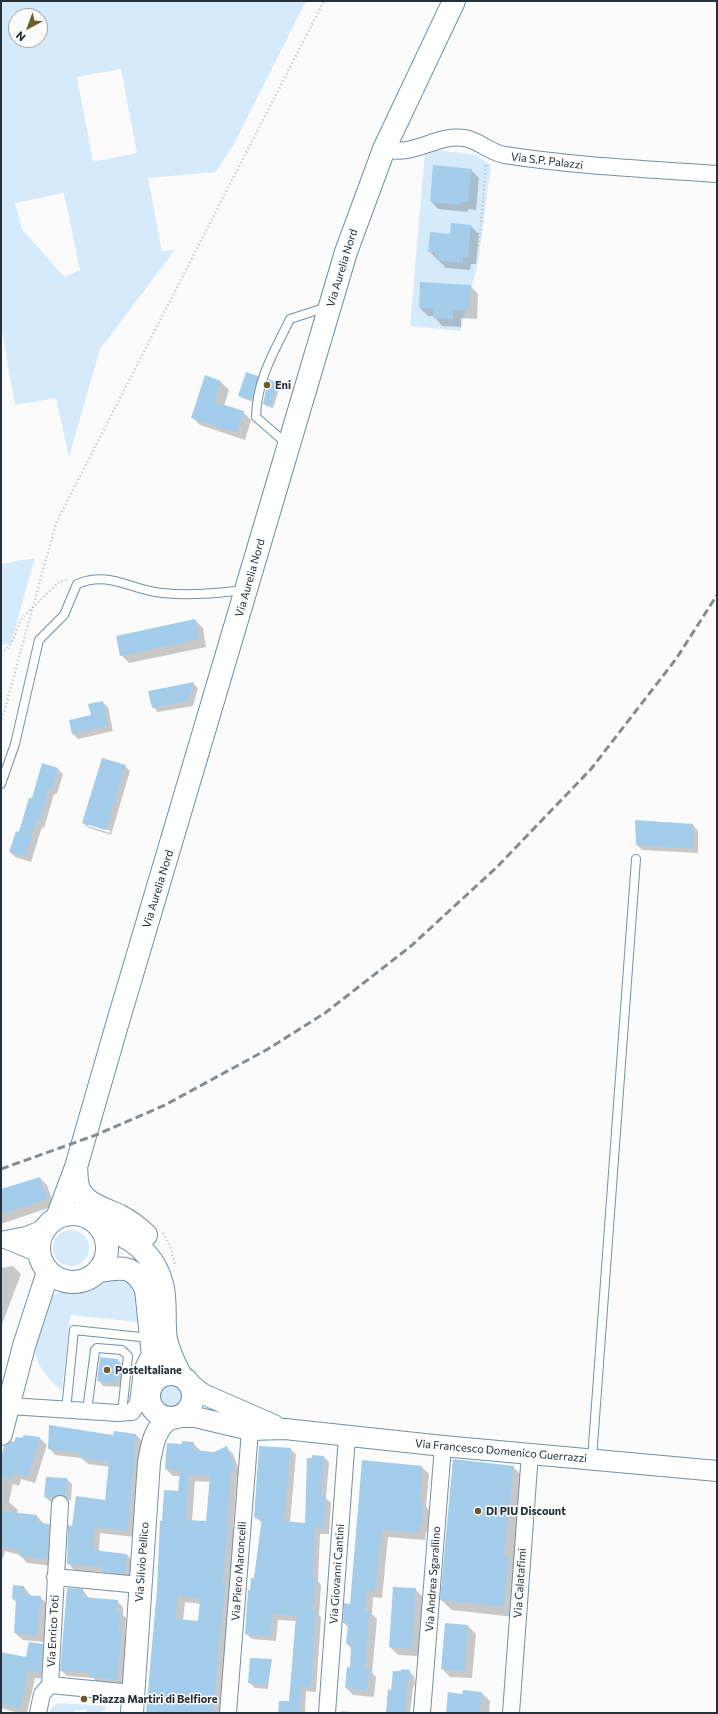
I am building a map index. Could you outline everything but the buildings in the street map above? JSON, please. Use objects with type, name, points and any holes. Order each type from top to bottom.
[{"type":"main road","name":"Via Aurelia Nord","points":[[52,1222],[76,1167],[330,306],[363,202],[384,149],[454,1]]},
{"type":"main road","name":"Via Francesco Domenico Guerrazzi","points":[[76,1167],[78,1186],[82,1194],[96,1206],[120,1216],[138,1227],[152,1243],[168,1276],[166,1340],[173,1361],[185,1379]]},
{"type":"main road","points":[[1,1434],[10,1406],[43,1263],[41,1236],[52,1222],[72,1214],[86,1217],[102,1229],[108,1251],[105,1262],[99,1271],[90,1278],[74,1283],[57,1279],[43,1263]]},
{"type":"main road","name":"Via Francesco Domenico Guerrazzi","points":[[102,1229],[115,1231],[122,1234],[142,1249],[152,1263],[168,1276]]},
{"type":"main road","points":[[99,1271],[116,1268],[132,1270],[142,1280],[146,1289],[154,1373],[151,1386],[149,1400],[152,1407],[157,1413],[174,1417],[184,1413],[192,1402],[193,1395],[185,1379],[168,1374],[155,1380],[151,1386]]},
{"type":"main road","name":"Via Silvio Pellico","points":[[133,1703],[149,1462],[153,1442],[160,1426],[174,1417]]},
{"type":"street","name":"Via S.P. Palazzi","points":[[384,149],[396,152],[418,148],[451,138],[465,138],[502,155],[558,163],[717,174]]},
{"type":"street","points":[[3,1240],[26,1235],[52,1222]]},
{"type":"street","points":[[3,1240],[43,1263]]},
{"type":"street","points":[[10,1406],[122,1413],[132,1412],[136,1408],[142,1370],[151,1345]]},
{"type":"street","name":"Via Francesco Domenico Guerrazzi","points":[[185,1379],[203,1394],[285,1429]]},
{"type":"street","name":"Via Francesco Domenico Guerrazzi","points":[[174,1417],[195,1417],[250,1430],[285,1429],[443,1446],[717,1471]]},
{"type":"street","name":"Via Piero Maroncelli","points":[[228,1713],[250,1430]]},
{"type":"street","name":"Via Giovanni Cantini","points":[[326,1713],[347,1436]]},
{"type":"street","name":"Via Andrea Sgarallino","points":[[422,1713],[443,1446]]},
{"type":"street","name":"Via Calatafimi","points":[[511,1713],[530,1453]]},
{"type":"street","name":"Via Enrico Toti","points":[[50,1685],[60,1504]]},
{"type":"street","points":[[55,1578],[140,1586]]},
{"type":"street","points":[[38,1713],[42,1694],[50,1685],[133,1703]]},
{"type":"lane","points":[[289,446],[256,417],[256,397],[266,368],[290,319],[330,306]]},
{"type":"lane","points":[[1,784],[15,744],[39,640],[64,615],[77,584],[88,580],[104,578],[161,593],[198,595],[246,590]]},
{"type":"lane","points":[[592,1459],[636,859]]},
{"type":"lane","points":[[66,1410],[74,1330],[151,1345]]},
{"type":"lane","points":[[87,1411],[95,1350],[97,1348],[122,1350],[128,1356],[122,1413]]},
{"type":"path","points":[[1,723],[56,523],[324,1]]},
{"type":"path","points":[[472,261],[480,236],[488,149]]},
{"type":"path","points":[[1,653],[7,650],[14,637],[19,622],[59,582],[71,578],[77,584]]},
{"type":"path","points":[[162,1231],[170,1246],[168,1276]]},
{"type":"shaded area","points":[[1,1],[306,1],[235,142],[216,172],[148,178],[162,251],[175,250],[100,349],[69,457],[56,398],[15,405],[1,326]],"holes":[[[121,69],[137,153],[93,162],[77,77]],[[64,193],[80,270],[64,277],[22,229],[15,203]]]},
{"type":"shaded area","points":[[436,150],[476,155],[491,165],[478,263],[460,331],[410,326],[425,152]]},
{"type":"shaded area","points":[[35,558],[11,643],[1,645],[1,564]]},
{"type":"shaded area","points":[[75,1230],[84,1235],[88,1241],[88,1255],[84,1261],[75,1266],[67,1266],[58,1261],[54,1255],[53,1244],[58,1235],[64,1231]]},
{"type":"shaded area","points":[[108,1277],[133,1279],[140,1322],[70,1315],[62,1391],[45,1374],[37,1361],[34,1338],[39,1323],[51,1297],[61,1292],[75,1292],[87,1289]]},
{"type":"shaded area","points":[[171,1381],[177,1382],[181,1385],[184,1389],[184,1401],[181,1405],[177,1408],[171,1409],[165,1408],[161,1405],[158,1401],[157,1395],[158,1389],[161,1385],[165,1382]]},
{"type":"shaded area","points":[[58,1703],[105,1706],[107,1708],[100,1713],[87,1713],[86,1710],[76,1710],[73,1713],[50,1713],[51,1708]]},
{"type":"railway","points":[[1,1169],[96,1135],[165,1105],[268,1049],[325,1013],[411,946],[497,867],[591,769],[676,659],[717,595]]},
{"type":"place","name":"Eni","points":[[267,385]]},
{"type":"place","name":"PosteItaliane","points":[[107,1370]]},
{"type":"place","name":"DI PIU Discount","points":[[478,1511]]},
{"type":"place","name":"Piazza Martiri di Belfiore","points":[[84,1699]]}]
